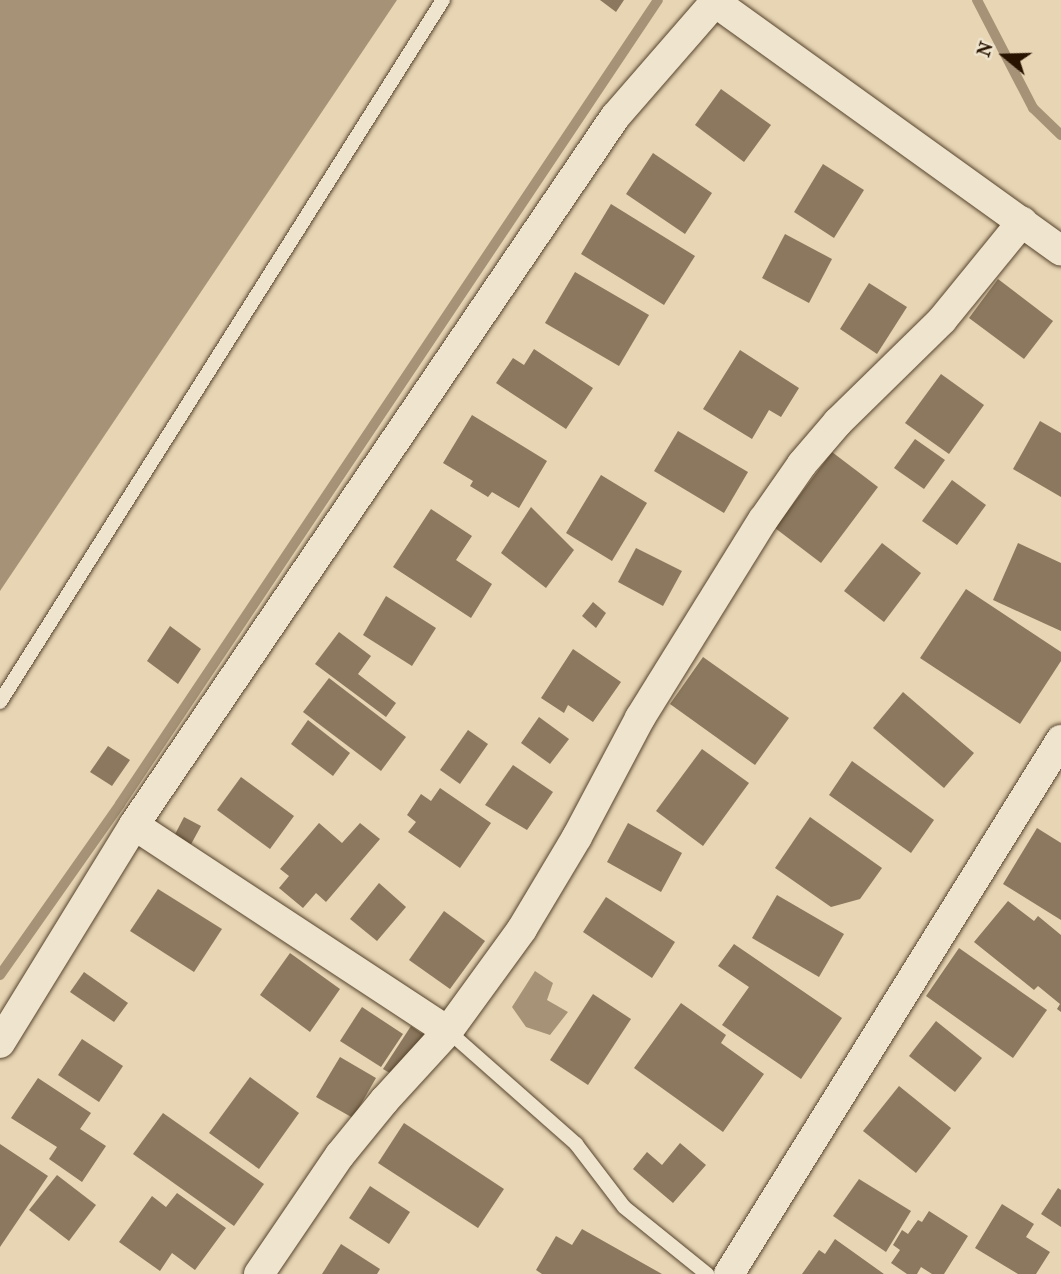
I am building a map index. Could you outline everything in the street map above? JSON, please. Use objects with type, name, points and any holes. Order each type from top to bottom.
[{"type":"street","points":[[0,1043],[134,825],[615,117],[715,2],[1061,251]]},
{"type":"street","points":[[259,1274],[340,1155],[384,1101],[448,1031],[522,929],[577,837],[640,718],[763,520],[802,464],[838,422],[942,320],[1022,222]]},
{"type":"street","points":[[729,1274],[1061,740]]},
{"type":"street","points":[[134,825],[448,1031]]},
{"type":"lane","points":[[0,702],[443,0]]},
{"type":"lane","points":[[448,1031],[576,1144],[624,1208],[708,1274]]},
{"type":"shaded area","points":[[0,0],[397,0],[0,591]]},
{"type":"shaded area","points":[[535,971],[553,983],[547,1000],[568,1012],[550,1035],[526,1027],[512,1007]]},
{"type":"building","points":[[600,0],[624,0],[616,12]]},
{"type":"building","points":[[721,89],[771,125],[744,162],[695,125]]},
{"type":"building","points":[[653,153],[712,193],[685,234],[626,194]]},
{"type":"building","points":[[823,164],[864,190],[834,238],[794,212]]},
{"type":"building","points":[[611,204],[695,256],[664,305],[581,254]]},
{"type":"building","points":[[785,234],[832,259],[809,303],[762,278]]},
{"type":"building","points":[[575,272],[649,315],[619,366],[545,323]]},
{"type":"building","points":[[998,279],[1053,321],[1024,359],[969,318]]},
{"type":"building","points":[[869,283],[907,307],[877,354],[840,329]]},
{"type":"building","points":[[534,349],[593,388],[566,429],[496,383],[513,358],[524,365]]},
{"type":"building","points":[[740,350],[799,388],[781,417],[769,410],[752,439],[703,409]]},
{"type":"building","points":[[941,374],[984,405],[949,454],[905,423]]},
{"type":"building","points":[[472,415],[547,461],[519,508],[492,492],[488,497],[470,486],[473,481],[443,463]]},
{"type":"building","points":[[1040,421],[1061,433],[1061,497],[1013,469]]},
{"type":"building","points":[[678,431],[748,472],[724,513],[654,471]]},
{"type":"building","points":[[915,439],[945,460],[924,489],[894,468]]},
{"type":"building","points":[[832,452],[878,487],[821,563],[775,528]]},
{"type":"building","points":[[601,475],[647,503],[612,561],[566,533]]},
{"type":"building","points":[[952,480],[986,505],[957,545],[922,521]]},
{"type":"building","points":[[531,507],[574,550],[546,588],[501,553]]},
{"type":"building","points":[[431,509],[472,536],[456,560],[492,584],[471,618],[393,567]]},
{"type":"building","points":[[882,543],[921,573],[884,622],[844,591]]},
{"type":"building","points":[[1018,543],[1061,563],[1061,631],[993,600]]},
{"type":"building","points":[[636,548],[682,571],[663,606],[618,582]]},
{"type":"building","points":[[966,589],[1061,652],[1061,661],[1020,724],[920,658]]},
{"type":"building","points":[[386,596],[436,628],[412,666],[363,635]]},
{"type":"building","points":[[593,602],[606,613],[596,628],[582,616]]},
{"type":"building","points":[[170,626],[201,649],[178,684],[147,661]]},
{"type":"building","points":[[339,632],[371,656],[358,674],[396,703],[386,717],[315,664]]},
{"type":"building","points":[[573,649],[621,682],[593,722],[568,705],[564,713],[541,698]]},
{"type":"building","points":[[703,657],[789,718],[755,765],[670,704]]},
{"type":"building","points":[[329,678],[406,737],[381,771],[303,712]]},
{"type":"building","points":[[903,692],[974,753],[944,788],[873,728]]},
{"type":"building","points":[[539,717],[569,739],[550,764],[521,743]]},
{"type":"building","points":[[308,720],[350,753],[333,776],[291,744]]},
{"type":"building","points":[[468,730],[488,744],[460,784],[440,770]]},
{"type":"building","points":[[108,746],[130,760],[112,786],[90,772]]},
{"type":"building","points":[[702,749],[749,783],[703,846],[656,811]]},
{"type":"building","points":[[852,761],[934,820],[911,853],[829,795]]},
{"type":"building","points":[[513,765],[553,792],[527,830],[485,805]]},
{"type":"building","points":[[241,777],[294,816],[270,849],[217,810]]},
{"type":"building","points":[[440,788],[491,823],[460,868],[408,832],[416,822],[407,815],[421,794],[431,801]]},
{"type":"building","points":[[184,817],[201,826],[189,848],[172,840]]},
{"type":"building","points":[[810,817],[882,868],[860,899],[831,907],[775,868]]},
{"type":"building","points":[[319,823],[342,843],[360,823],[380,839],[326,902],[316,893],[303,908],[279,888],[289,876],[280,869]]},
{"type":"building","points":[[628,823],[682,853],[661,892],[607,862]]},
{"type":"building","points":[[1037,828],[1061,843],[1061,920],[1003,884]]},
{"type":"building","points":[[379,883],[406,907],[377,941],[350,919]]},
{"type":"building","points":[[158,889],[222,929],[194,972],[130,931]]},
{"type":"building","points":[[777,895],[844,934],[819,977],[752,938]]},
{"type":"building","points":[[606,897],[675,942],[652,978],[583,932]]},
{"type":"building","points":[[1008,901],[1034,921],[1038,916],[1061,935],[1061,1012],[1057,1009],[1060,1004],[1038,986],[1034,990],[974,942]]},
{"type":"building","points":[[444,911],[485,941],[450,989],[409,960]]},
{"type":"building","points":[[734,944],[842,1018],[801,1079],[722,1025],[749,987],[718,966]]},
{"type":"building","points":[[959,948],[1047,1010],[1013,1058],[926,996]]},
{"type":"building","points":[[290,953],[340,989],[310,1032],[260,995]]},
{"type":"building","points":[[84,972],[128,1003],[114,1022],[70,992]]},
{"type":"building","points":[[593,994],[631,1019],[588,1085],[550,1060]]},
{"type":"building","points":[[681,1003],[726,1035],[721,1043],[764,1074],[723,1132],[634,1068]]},
{"type":"building","points":[[362,1007],[403,1034],[381,1067],[340,1041]]},
{"type":"building","points":[[936,1021],[982,1058],[955,1092],[909,1056]]},
{"type":"building","points":[[411,1026],[425,1036],[398,1078],[383,1069]]},
{"type":"building","points":[[82,1039],[123,1066],[99,1102],[58,1075]]},
{"type":"building","points":[[340,1057],[376,1078],[353,1118],[316,1097]]},
{"type":"building","points":[[250,1077],[299,1113],[259,1169],[209,1133]]},
{"type":"building","points":[[38,1078],[91,1113],[80,1129],[106,1146],[82,1182],[49,1159],[57,1147],[11,1118]]},
{"type":"building","points":[[899,1086],[951,1128],[916,1173],[863,1131]]},
{"type":"building","points":[[163,1113],[264,1184],[234,1226],[133,1154]]},
{"type":"building","points":[[404,1123],[504,1189],[478,1228],[378,1163]]},
{"type":"building","points":[[680,1143],[706,1165],[673,1203],[633,1169],[647,1152],[662,1165]]},
{"type":"building","points":[[0,1144],[48,1176],[0,1247]]},
{"type":"building","points":[[57,1175],[96,1205],[69,1241],[29,1210]]},
{"type":"building","points":[[859,1179],[911,1211],[886,1252],[833,1216]]},
{"type":"building","points":[[370,1186],[410,1212],[389,1244],[349,1218]]},
{"type":"building","points":[[1058,1188],[1061,1190],[1061,1227],[1041,1214]]},
{"type":"building","points":[[177,1193],[226,1228],[195,1270],[172,1253],[160,1271],[119,1242],[152,1196],[166,1207]]},
{"type":"building","points":[[1002,1204],[1034,1224],[1026,1237],[1050,1252],[1036,1274],[1018,1274],[975,1248]]},
{"type":"building","points":[[929,1211],[968,1236],[944,1274],[932,1274],[921,1267],[917,1274],[907,1274],[891,1263],[900,1250],[893,1245],[902,1230],[908,1234],[918,1220],[922,1222]]},
{"type":"building","points":[[582,1229],[662,1274],[542,1274],[536,1270],[556,1236],[572,1245]]},
{"type":"building","points":[[835,1239],[884,1274],[802,1274],[819,1250],[825,1254]]},
{"type":"building","points":[[341,1244],[380,1269],[377,1274],[322,1274]]},
{"type":"waterway","points":[[0,975],[120,804],[658,0]]},
{"type":"waterway","points":[[977,0],[1033,108],[1061,135]]}]
